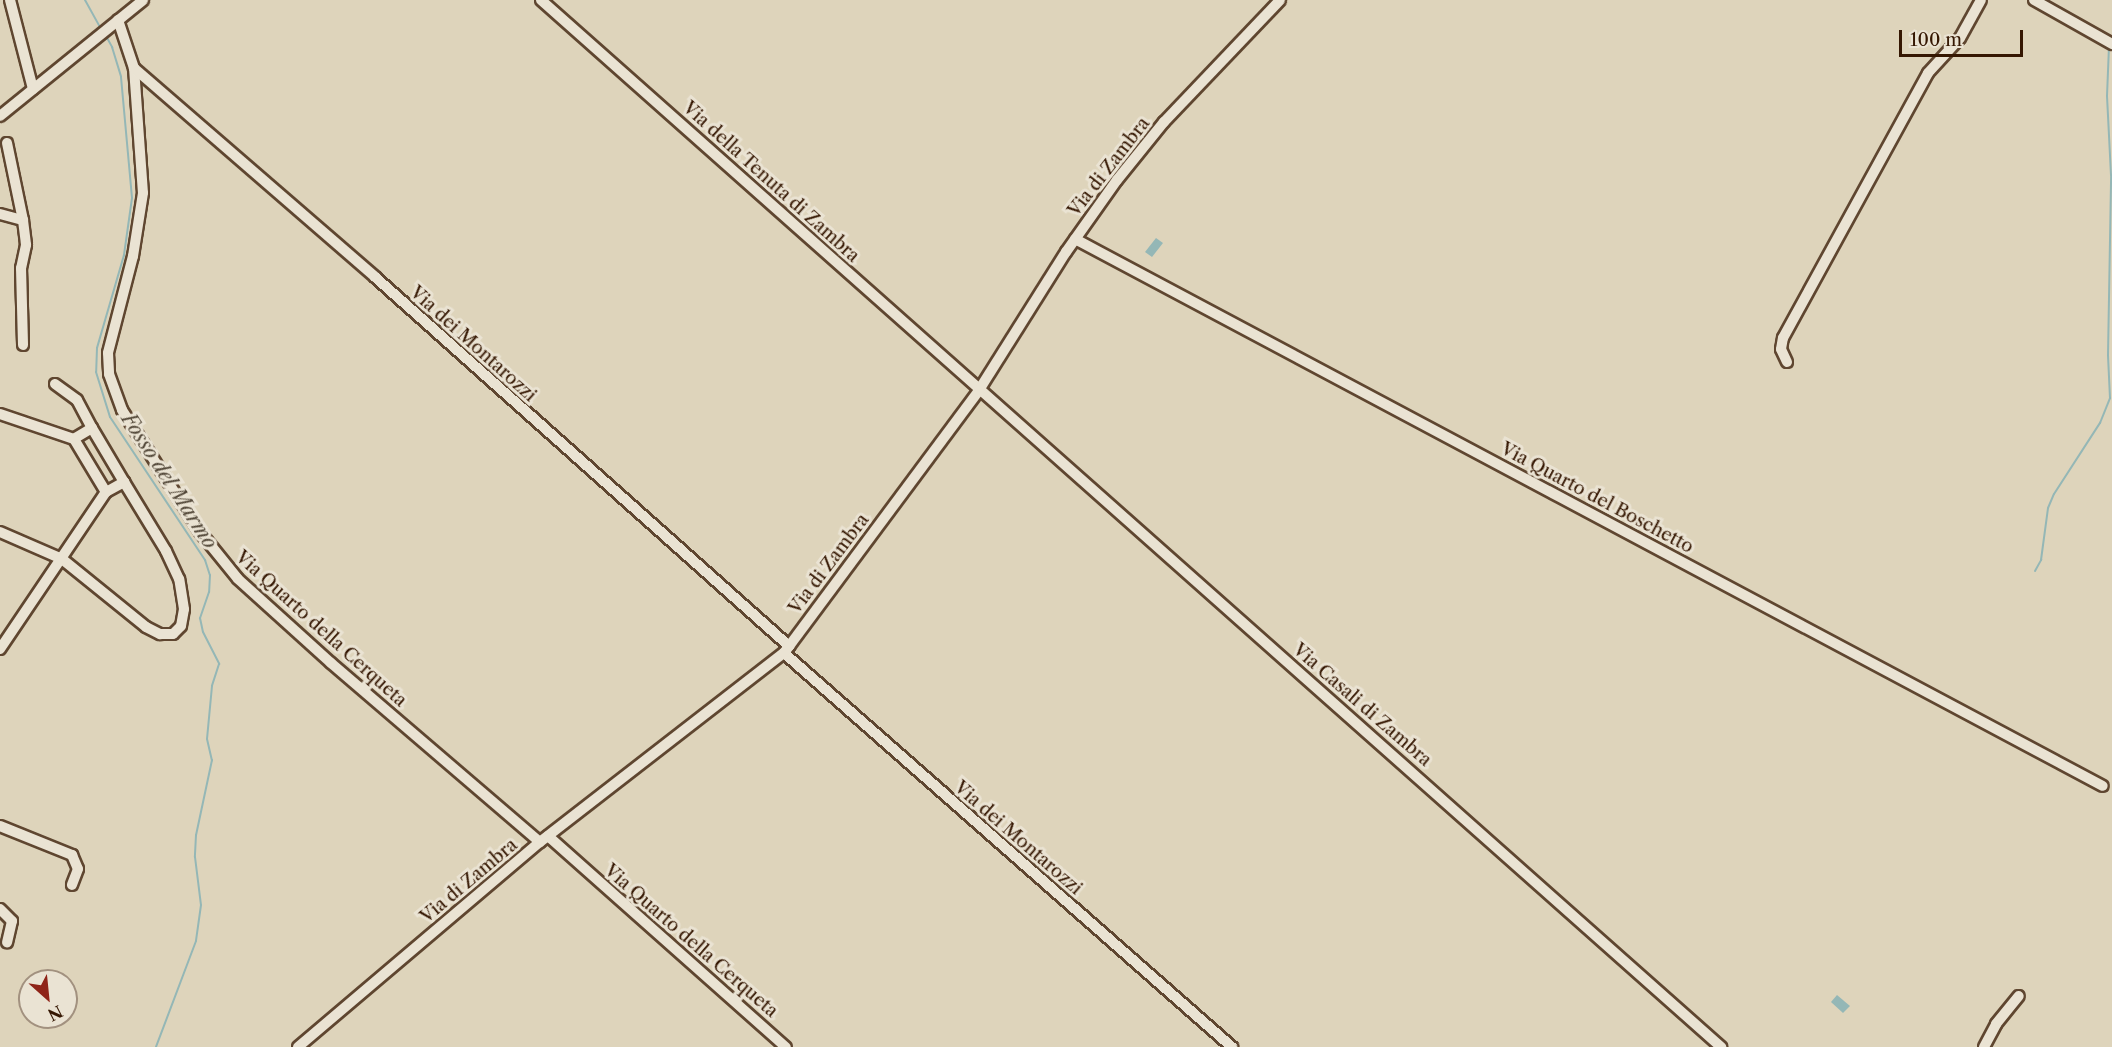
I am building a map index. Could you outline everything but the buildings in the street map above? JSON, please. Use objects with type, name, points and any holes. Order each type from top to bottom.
[{"type":"street","points":[[10,0],[33,89]]},
{"type":"street","points":[[0,116],[143,0]]},
{"type":"street","name":"Via della Tenuta di Zambra","points":[[541,0],[979,390]]},
{"type":"street","name":"Via di Zambra","points":[[298,1047],[544,839],[787,650],[979,390],[1075,239],[1149,140],[1280,0]]},
{"type":"street","points":[[1787,362],[1781,349],[1783,338],[1928,73],[1960,38],[1981,0]]},
{"type":"street","points":[[2034,0],[2109,43]]},
{"type":"street","name":"Via Quarto della Cerqueta","points":[[115,22],[134,68],[142,206],[130,268],[107,360],[113,390],[128,420],[200,532],[238,579],[355,684],[544,839],[786,1047]]},
{"type":"street","name":"Via dei Montarozzi","points":[[134,68],[375,277],[787,650],[1232,1047]]},
{"type":"street","points":[[8,143],[26,245],[21,272],[22,345]]},
{"type":"street","points":[[0,214],[23,220]]},
{"type":"street","name":"Via Quarto del Boschetto","points":[[1075,239],[2103,786]]},
{"type":"street","points":[[0,532],[62,559],[146,627],[167,635],[179,630],[184,603],[177,573],[77,400],[55,384]]},
{"type":"street","name":"Via Casali di Zambra","points":[[979,390],[1721,1047]]},
{"type":"street","points":[[0,414],[74,439],[106,492]]},
{"type":"street","points":[[74,439],[92,428]]},
{"type":"street","points":[[0,649],[106,492],[124,482]]},
{"type":"street","points":[[0,825],[72,855],[78,869],[72,885]]},
{"type":"street","points":[[0,909],[12,921],[7,942]]},
{"type":"street","points":[[1984,1047],[1996,1024],[2019,996]]},
{"type":"water","points":[[1156,238],[1163,243],[1152,257],[1145,252]]},
{"type":"water","points":[[1837,995],[1850,1006],[1843,1013],[1831,1002]]},
{"type":"waterway","name":"Fosso del Marmo","points":[[85,0],[101,29]]},
{"type":"waterway","name":"Fosso del Marmo","points":[[106,36],[112,47],[121,77],[132,198],[124,255],[97,348],[96,372],[110,417],[205,560],[210,575],[209,592],[200,618],[203,632],[219,664],[212,686],[207,739],[212,760],[196,835],[195,857],[201,905],[196,941],[156,1047]]},
{"type":"waterway","points":[[2035,571],[2041,560],[2048,508],[2054,494],[2100,423],[2110,398],[2108,355],[2111,175],[2107,96],[2109,47]]}]
